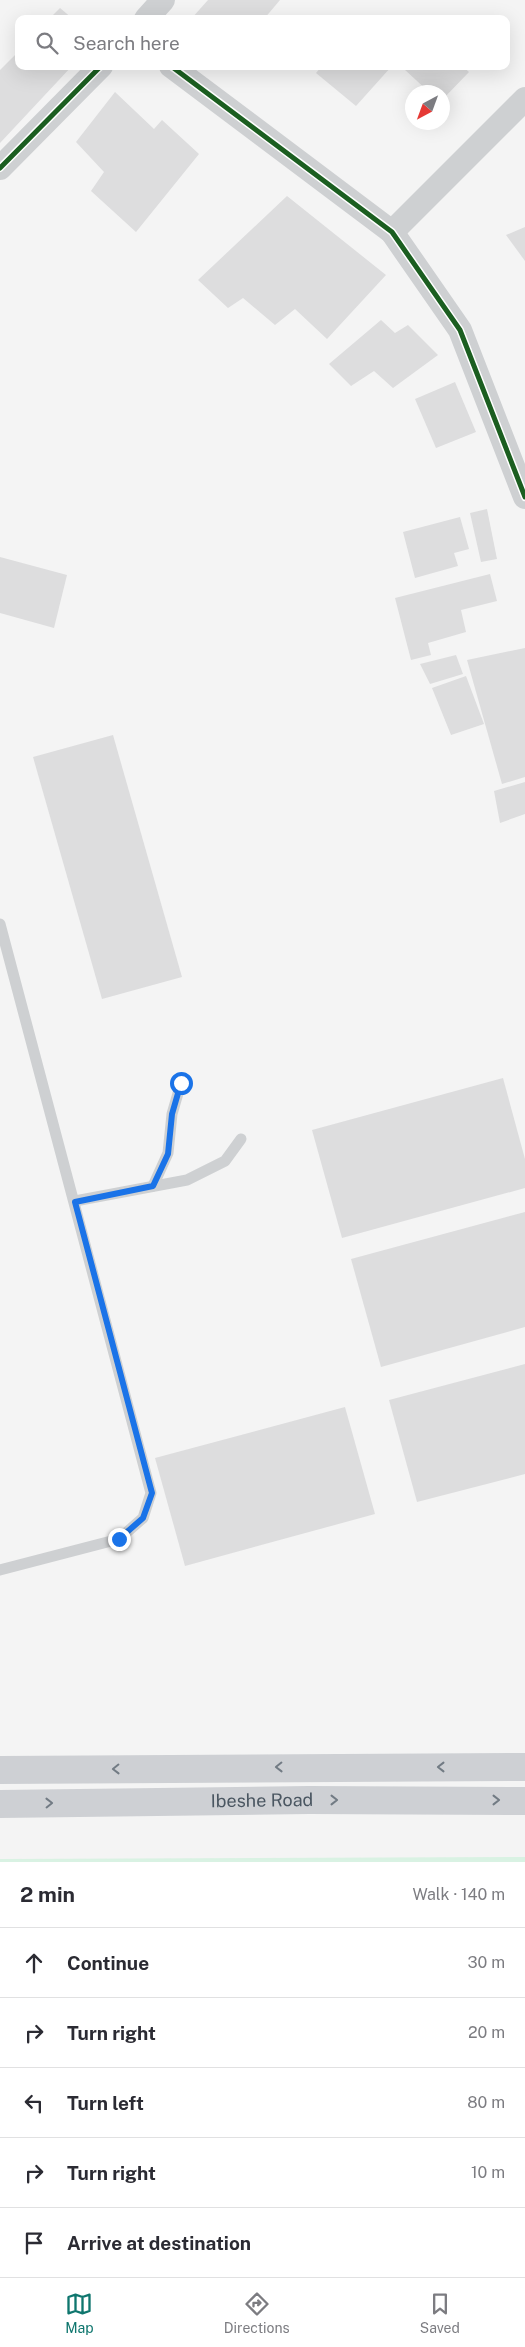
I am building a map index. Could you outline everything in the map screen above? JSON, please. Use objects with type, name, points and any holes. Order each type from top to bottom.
[{"type":"main road","name":"Ibeshe Road","points":[[0,1770],[525,1767]]},
{"type":"main road","name":"Ibeshe Road","points":[[0,1804],[309,1800],[525,1800]]},
{"type":"street","points":[[150,15],[163,0]]},
{"type":"street","points":[[0,168],[97,70]]},
{"type":"street","points":[[176,70],[392,232],[460,330],[525,496]]},
{"type":"street","points":[[392,232],[525,99]]},
{"type":"lane","points":[[0,924],[152,1493],[143,1518],[119,1539],[0,1570]]},
{"type":"lane","points":[[153,1186],[168,1154],[172,1114],[181,1083]]},
{"type":"lane","points":[[75,1202],[187,1180],[226,1161],[241,1139]]},
{"type":"green space","points":[[525,1857],[525,1862],[0,1862],[0,1859]]},
{"type":"building","points":[[208,0],[280,0],[267,15],[195,15]]},
{"type":"building","points":[[60,8],[68,15],[53,15]]},
{"type":"building","points":[[15,55],[15,70],[68,70],[0,143],[0,70]]},
{"type":"building","points":[[319,70],[388,70],[356,106],[316,73]]},
{"type":"building","points":[[405,70],[467,70],[469,72],[450,92],[450,85],[421,85]]},
{"type":"building","points":[[115,92],[154,129],[162,120],[199,154],[136,232],[91,191],[104,172],[76,142]]},
{"type":"building","points":[[287,196],[386,275],[327,339],[295,309],[275,325],[243,298],[228,308],[198,280]]},
{"type":"building","points":[[525,227],[525,261],[506,235]]},
{"type":"building","points":[[381,320],[395,333],[408,325],[438,355],[393,388],[374,371],[351,386],[329,364]]},
{"type":"building","points":[[455,382],[476,432],[436,448],[415,399]]},
{"type":"building","points":[[487,509],[497,559],[481,562],[470,513]]},
{"type":"building","points":[[460,517],[469,549],[454,553],[458,566],[415,578],[403,532]]},
{"type":"building","points":[[0,557],[67,575],[54,628],[0,613]]},
{"type":"building","points":[[490,574],[497,601],[461,610],[466,632],[428,643],[431,655],[411,660],[395,598]]},
{"type":"building","points":[[525,648],[525,777],[502,784],[467,660]]},
{"type":"building","points":[[456,655],[463,674],[430,684],[420,664]]},
{"type":"building","points":[[466,676],[484,724],[451,735],[432,688]]},
{"type":"building","points":[[113,735],[182,977],[102,999],[33,757]]},
{"type":"building","points":[[525,782],[525,814],[500,823],[494,791]]},
{"type":"building","points":[[503,1078],[525,1159],[525,1188],[342,1238],[312,1130]]},
{"type":"building","points":[[525,1212],[525,1327],[381,1367],[351,1259]]},
{"type":"building","points":[[525,1364],[525,1474],[417,1502],[389,1400]]},
{"type":"building","points":[[345,1407],[375,1514],[185,1566],[155,1458]]},
{"type":"cycle path","points":[[0,168],[97,70]]},
{"type":"cycle path","points":[[176,70],[392,232],[460,330],[525,497]]},
{"type":"route","points":[[119,1539],[143,1518],[152,1493],[75,1202],[153,1186],[168,1154],[172,1114],[181,1083]]}]
